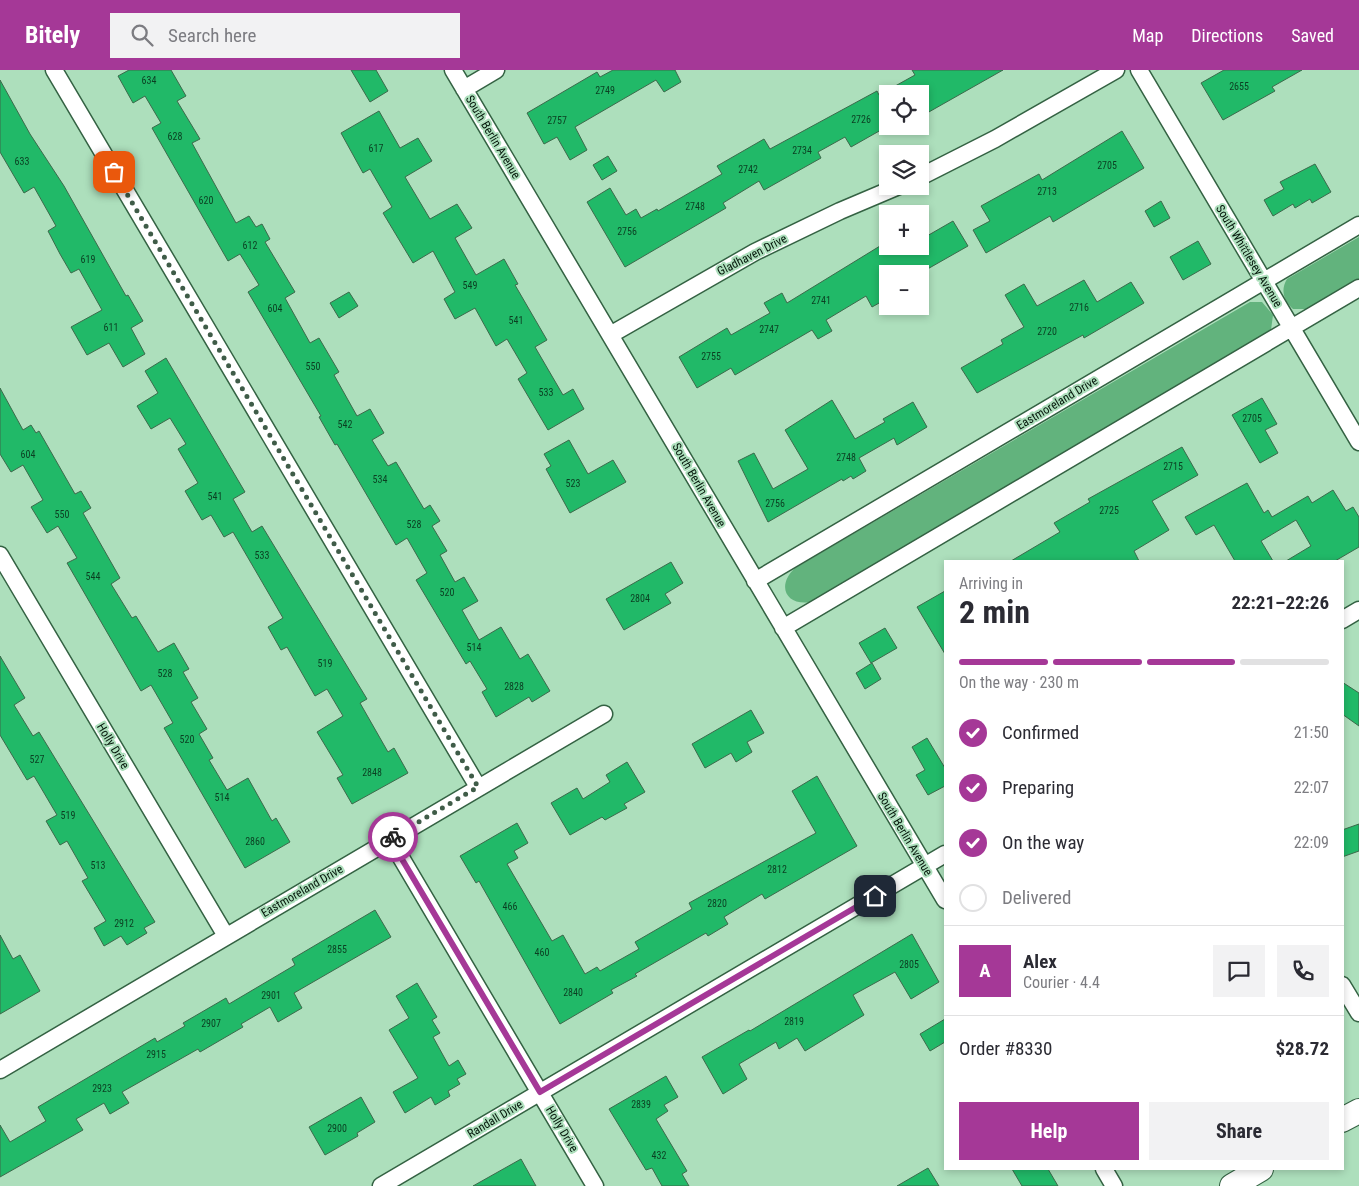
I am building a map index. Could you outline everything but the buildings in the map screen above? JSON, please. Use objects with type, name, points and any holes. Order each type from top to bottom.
[{"type":"street","points":[[54,70],[478,787]]},
{"type":"street","name":"South Berlin Avenue","points":[[453,70],[944,898]]},
{"type":"street","points":[[464,89],[496,70]]},
{"type":"street","points":[[929,172],[995,139],[1116,70]]},
{"type":"street","name":"South Whittlesey Avenue","points":[[1139,70],[1359,442]]},
{"type":"street","name":"Gladhaven Drive","points":[[610,335],[755,252],[879,194]]},
{"type":"street","name":"Eastmoreland Drive","points":[[755,581],[1359,225]]},
{"type":"street","points":[[783,628],[1359,288]]},
{"type":"street","name":"Holly Drive","points":[[0,555],[226,936]]},
{"type":"street","points":[[1344,619],[1359,610]]},
{"type":"street","name":"Eastmoreland Drive","points":[[0,1070],[604,714]]},
{"type":"street","name":"Holly Drive","points":[[390,839],[595,1186]]},
{"type":"street","name":"Randall Drive","points":[[381,1186],[944,855]]},
{"type":"street","points":[[1344,987],[1359,1012]]},
{"type":"street","points":[[1344,1119],[1359,1111]]},
{"type":"street","points":[[1105,1170],[1114,1186]]},
{"type":"street","points":[[1232,1186],[1259,1170]]},
{"type":"green space","points":[[1359,237],[1359,279],[1308,309],[1293,309],[1287,302],[1283,291],[1287,279]]},
{"type":"green space","points":[[1250,302],[1262,302],[1273,315],[1271,330],[1267,334],[811,602],[795,601],[786,593],[786,581],[795,568]]},
{"type":"way so far","points":[[114,172],[478,787],[393,837]]},
{"type":"route","points":[[393,837],[390,839],[540,1092],[875,896]]}]
